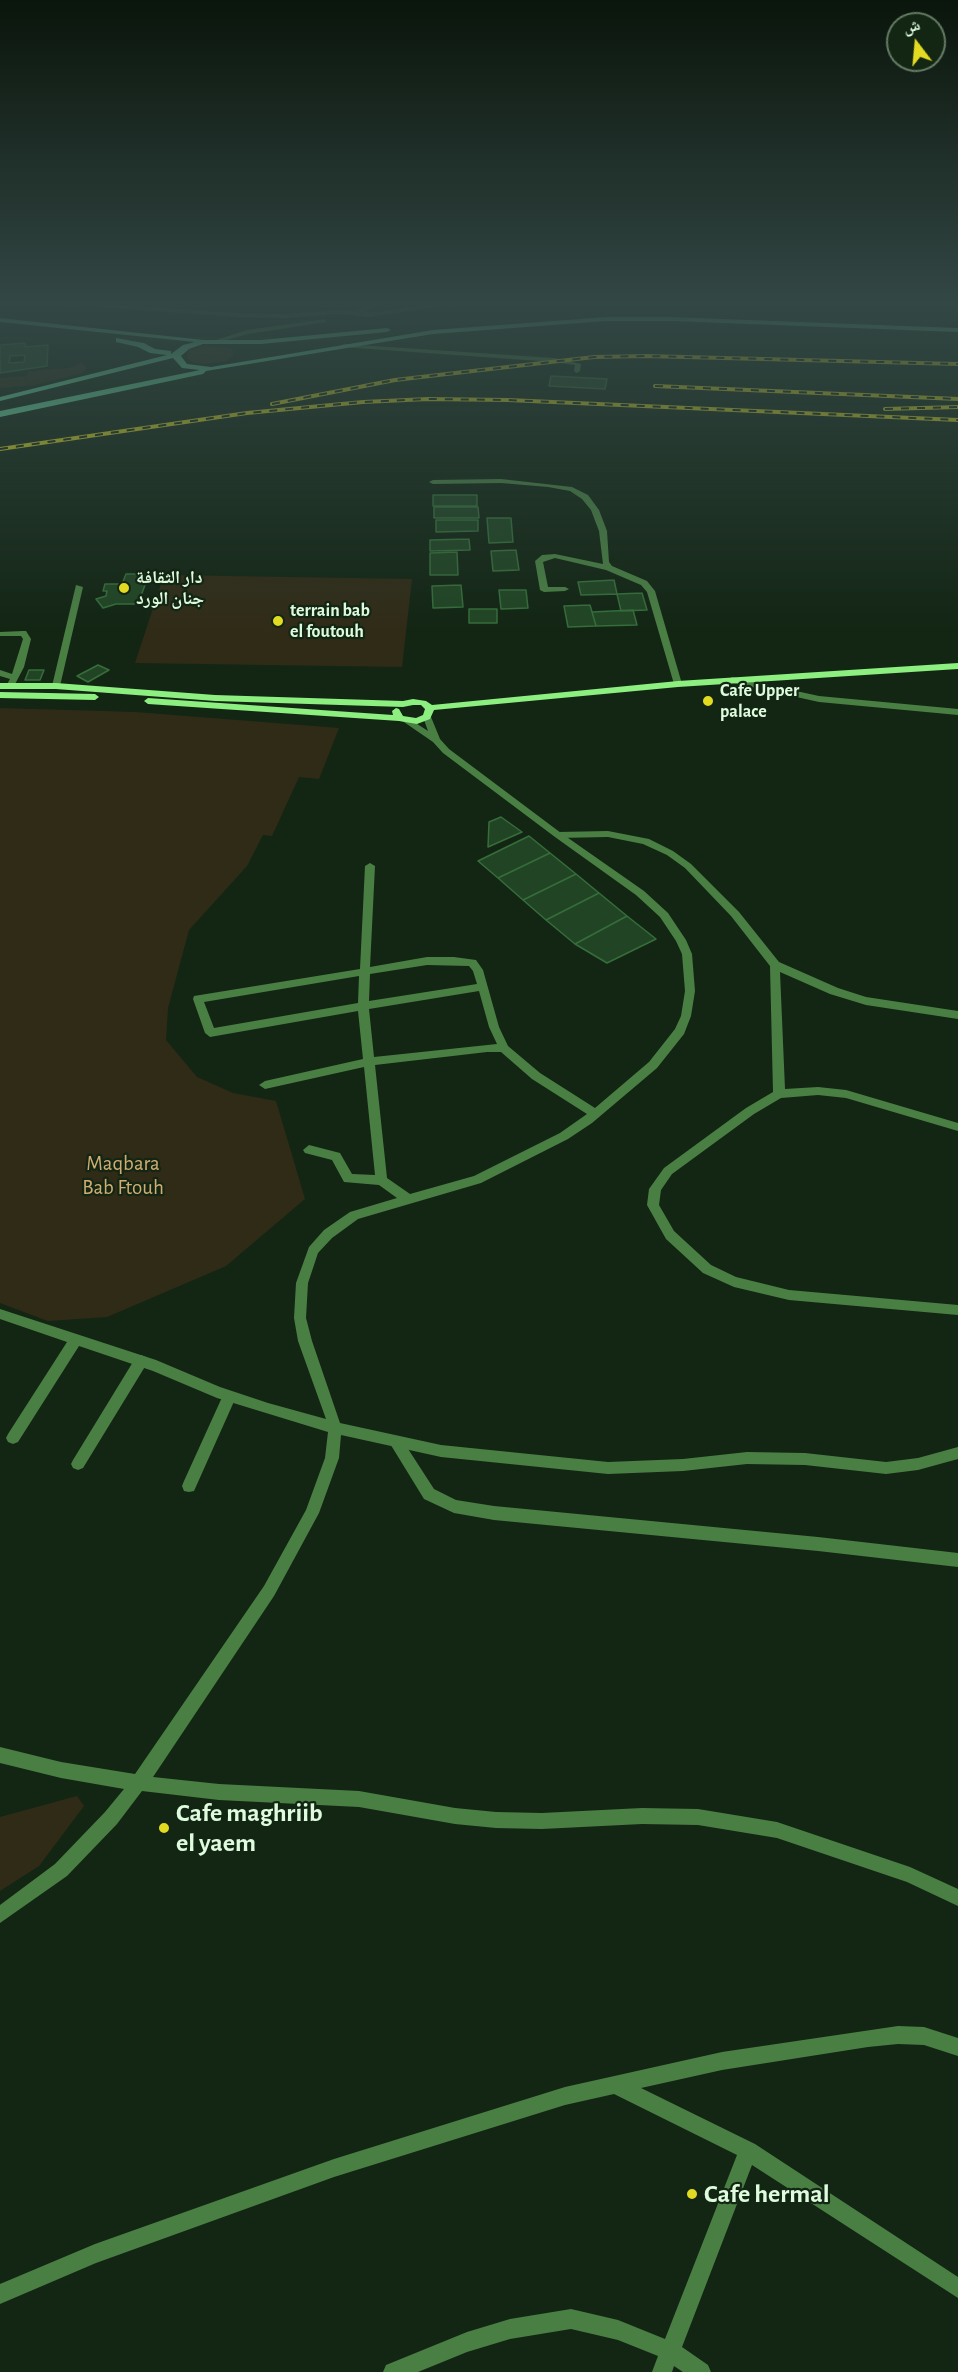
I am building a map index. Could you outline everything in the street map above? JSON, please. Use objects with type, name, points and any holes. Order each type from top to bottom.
[{"type":"street","points":[[433,482],[501,481],[572,489],[585,497],[595,510],[603,531],[605,562],[609,568]]},
{"type":"street","points":[[565,590],[544,590],[539,561],[545,557],[555,556],[609,568],[644,583],[651,591],[678,684]]},
{"type":"street","points":[[56,686],[79,587]]},
{"type":"street","points":[[0,634],[23,633],[27,639],[20,667],[6,688]]},
{"type":"street","points":[[6,688],[211,707],[334,712],[417,721],[428,713],[678,684],[958,666]]},
{"type":"street","points":[[0,672],[6,688]]},
{"type":"street","points":[[732,680],[819,699],[958,712]]},
{"type":"street","points":[[6,688],[56,686],[215,698],[423,703],[436,740]]},
{"type":"street","points":[[0,1916],[61,1870],[111,1818],[139,1783],[269,1591],[312,1513],[332,1458],[334,1426],[305,1341],[300,1318],[302,1283],[305,1268],[313,1251],[328,1233],[344,1221],[367,1210],[477,1180],[544,1147],[595,1114],[653,1065],[680,1031],[689,1004],[690,974],[681,940],[664,915],[640,893],[446,751],[436,740],[402,719],[396,710],[403,704]]},
{"type":"street","points":[[558,835],[593,833],[626,836],[646,841],[670,853],[688,866],[735,914],[775,965],[834,991],[866,1001],[958,1015]]},
{"type":"street","points":[[370,866],[363,1005],[381,1180]]},
{"type":"street","points":[[482,987],[363,1005],[210,1033],[198,999],[427,962],[472,963],[478,969],[494,1027],[504,1048],[536,1076],[595,1114]]},
{"type":"street","points":[[775,965],[779,1094]]},
{"type":"street","points":[[265,1085],[369,1062],[504,1048]]},
{"type":"street","points":[[958,1126],[846,1094],[818,1091],[779,1094],[750,1111],[668,1171],[655,1189],[653,1205],[670,1235],[708,1269],[734,1282],[789,1295],[958,1310]]},
{"type":"street","points":[[309,1150],[336,1156],[348,1179],[381,1180],[408,1199]]},
{"type":"street","points":[[0,1314],[141,1361],[229,1397],[396,1442],[441,1450],[608,1468],[683,1465],[747,1458],[805,1460],[886,1468],[918,1464],[958,1453]]},
{"type":"street","points":[[13,1438],[76,1340]]},
{"type":"street","points":[[78,1464],[141,1361]]},
{"type":"street","points":[[189,1486],[229,1397]]},
{"type":"street","points":[[396,1442],[429,1494],[454,1506],[494,1513],[818,1544],[958,1560]]},
{"type":"street","points":[[0,1755],[60,1770],[139,1783],[219,1792],[359,1799],[455,1816],[496,1820],[542,1821],[642,1816],[698,1817],[777,1830],[910,1875],[958,1898]]},
{"type":"street","points":[[0,2294],[95,2254],[334,2168],[554,2100],[722,2061],[868,2038],[898,2035],[924,2036],[958,2047]]},
{"type":"street","points":[[615,2085],[748,2151],[958,2288]]},
{"type":"street","points":[[662,2372],[748,2151]]},
{"type":"street","points":[[393,2372],[467,2342],[510,2329],[571,2319],[618,2330],[670,2351],[701,2372]]},
{"type":"green space","name":"terrain bab el foutouh","points":[[164,575],[412,579],[402,667],[135,663]]},
{"type":"green space","name":"Maqbara Bab Ftouh","points":[[0,708],[135,712],[339,728],[319,779],[299,777],[272,836],[263,835],[247,866],[189,930],[168,1008],[166,1040],[197,1077],[233,1093],[276,1101],[305,1199],[226,1266],[107,1317],[48,1321],[0,1303]]},
{"type":"green space","points":[[77,1796],[84,1806],[39,1866],[0,1891],[0,1817]]},
{"type":"building","points":[[433,495],[477,495],[477,506],[433,506]]},
{"type":"building","points":[[434,507],[478,507],[479,518],[434,518]]},
{"type":"building","points":[[487,518],[511,518],[513,542],[489,543]]},
{"type":"building","points":[[436,520],[478,520],[478,531],[436,532]]},
{"type":"building","points":[[469,539],[470,550],[430,551],[430,540]]},
{"type":"building","points":[[516,550],[519,570],[493,571],[491,551]]},
{"type":"building","points":[[457,552],[458,575],[430,575],[430,553]]},
{"type":"building","name":"دار الثقافة جنان الورد","points":[[126,574],[149,574],[138,604],[116,604],[103,608],[96,599],[106,596],[107,591],[103,591],[105,584],[122,584]]},
{"type":"building","points":[[614,580],[617,594],[581,595],[578,582]]},
{"type":"building","points":[[461,585],[463,607],[433,608],[432,586]]},
{"type":"building","points":[[499,590],[526,590],[528,608],[501,609]]},
{"type":"building","points":[[642,593],[647,610],[621,611],[617,594]]},
{"type":"building","points":[[590,605],[596,626],[568,627],[564,606]]},
{"type":"building","points":[[469,609],[497,609],[497,623],[469,623]]},
{"type":"building","points":[[633,610],[637,625],[596,626],[592,612]]},
{"type":"building","points":[[98,665],[109,670],[88,682],[77,676]]},
{"type":"building","points":[[29,670],[44,670],[40,680],[25,680]]},
{"type":"building","points":[[501,817],[522,832],[488,847],[489,822]]},
{"type":"building","points":[[529,836],[550,853],[498,878],[478,861]]},
{"type":"building","points":[[550,853],[576,874],[523,900],[498,878]]},
{"type":"building","points":[[576,874],[599,893],[546,920],[523,900]]},
{"type":"building","points":[[599,893],[627,916],[575,944],[546,920]]},
{"type":"building","points":[[627,916],[656,939],[607,963],[575,944]]},
{"type":"railway","points":[[0,449],[261,412]]},
{"type":"railway","points":[[771,412],[958,420]]},
{"type":"place","name":"دار الثقافة جنان الورد","points":[[124,588]]},
{"type":"place","name":"terrain bab el foutouh","points":[[278,621]]},
{"type":"place","name":"Cafe Upper palace","points":[[708,701]]},
{"type":"place","name":"Cafe maghriib el yaem","points":[[164,1828]]},
{"type":"place","name":"Cafe hermal","points":[[692,2194]]}]
